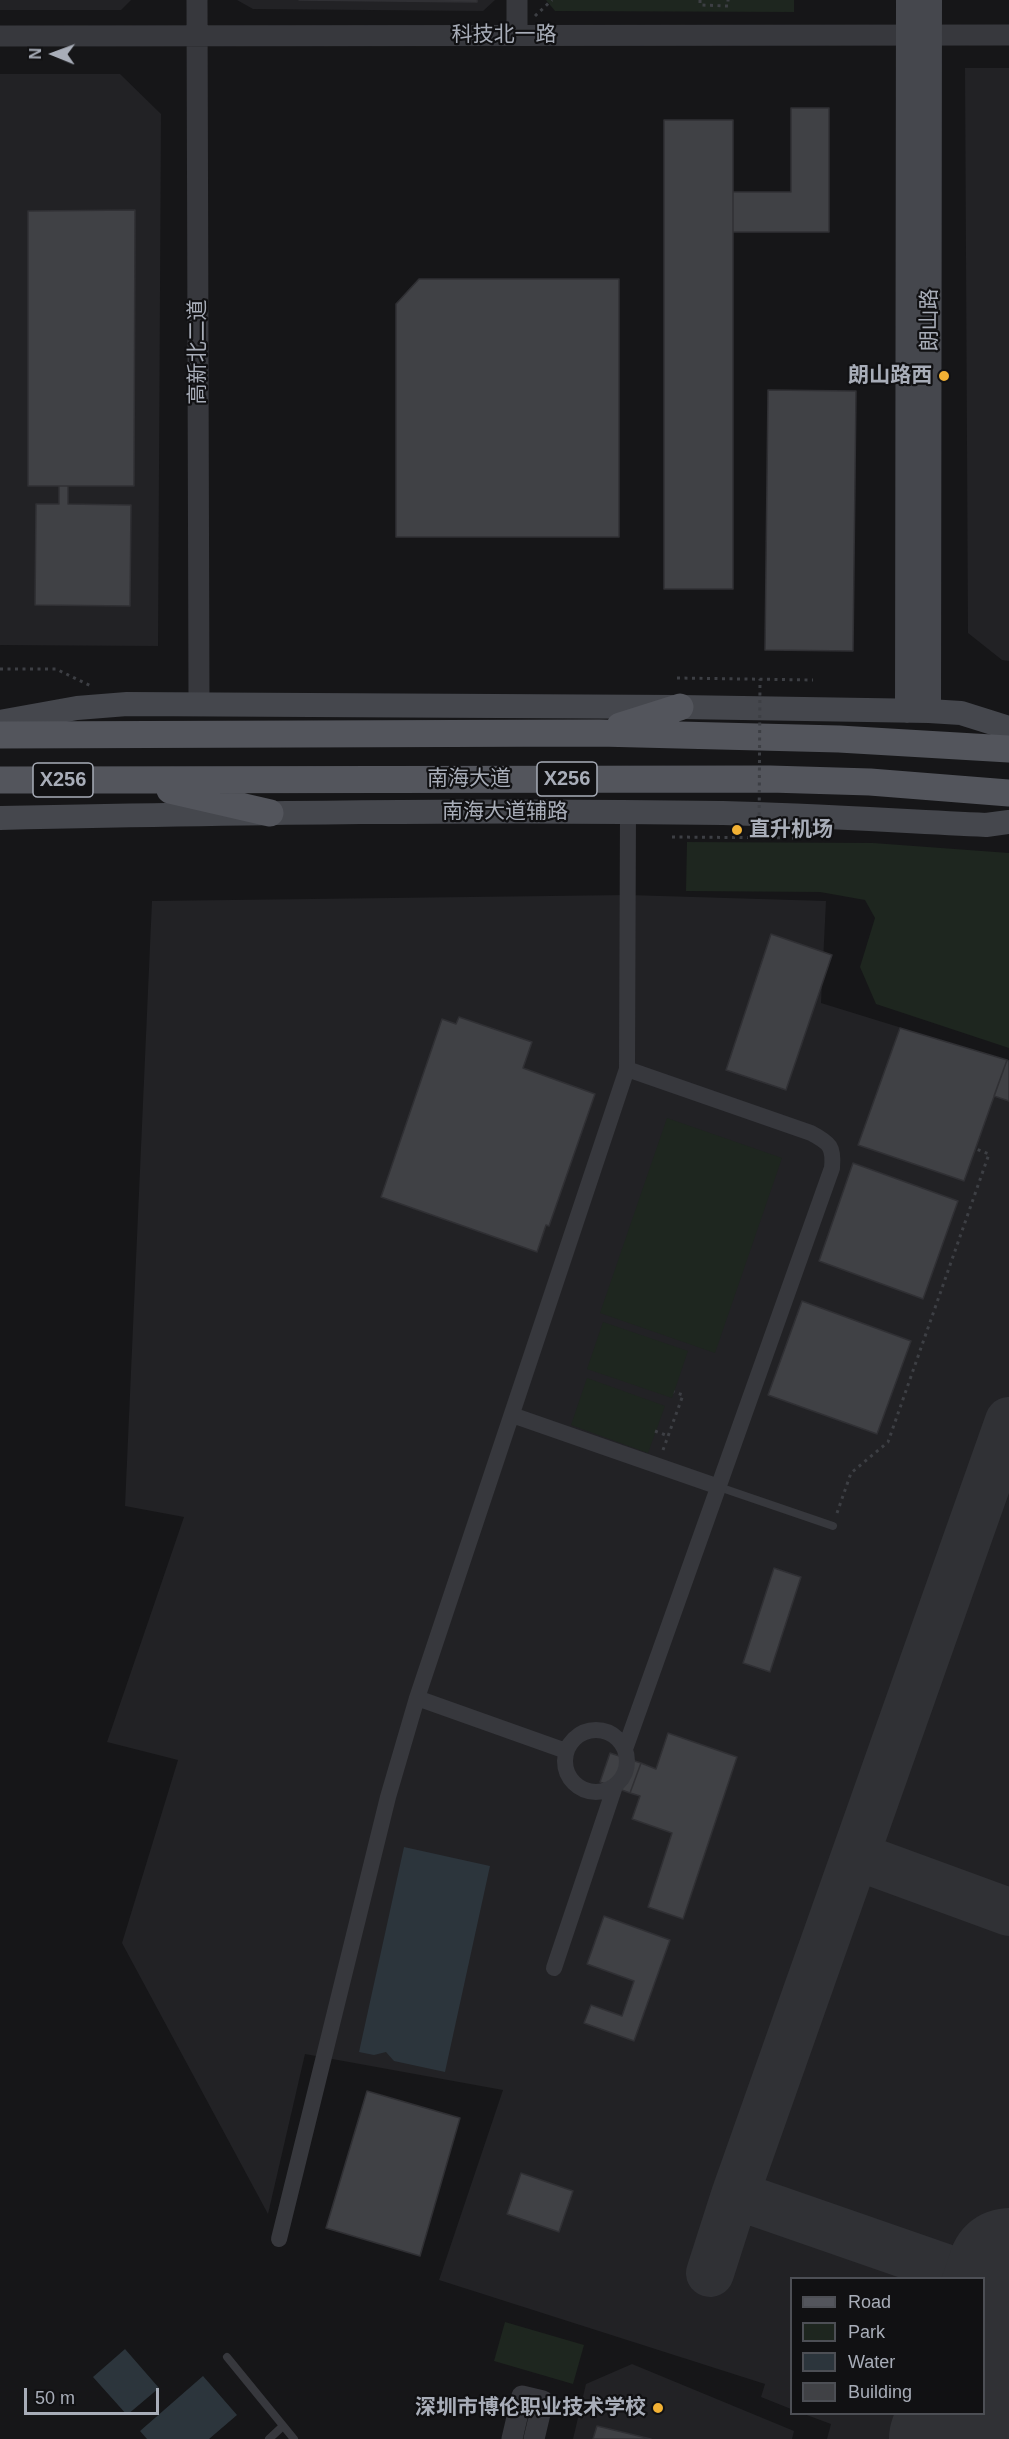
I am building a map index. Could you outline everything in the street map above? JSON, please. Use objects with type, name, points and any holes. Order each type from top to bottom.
[{"type":"main road","name":"朗山路","points":[[908,0],[919,35]]},
{"type":"main road","name":"朗山路","points":[[918,711],[919,35],[930,0]]},
{"type":"main road","points":[[0,722],[103,706],[199,704],[918,711],[962,713],[1009,728]]},
{"type":"main road","points":[[599,733],[680,707]]},
{"type":"main road","name":"X256","points":[[0,735],[599,733],[829,738],[1009,749]]},
{"type":"main road","points":[[125,779],[270,813]]},
{"type":"main road","name":"南海大道","points":[[3,782],[125,779],[770,779],[870,782],[1009,793]]},
{"type":"main road","name":"南海大道辅路","points":[[0,818],[270,813],[628,812],[736,813],[1001,825]]},
{"type":"street","name":"高新北二道","points":[[197,0],[199,704]]},
{"type":"street","points":[[517,0],[517,34]]},
{"type":"street","name":"科技北一路","points":[[0,36],[1009,35]]},
{"type":"street","points":[[962,713],[1009,717]]},
{"type":"street","points":[[279,2238],[388,1797],[417,1698],[627,1069],[628,812]]},
{"type":"street","points":[[554,1968],[615,1786],[626,1769],[625,1749],[832,1168],[833,1154],[826,1141],[811,1133],[627,1069]]},
{"type":"street","points":[[512,1415],[718,1487]]},
{"type":"street","points":[[417,1698],[566,1752]]},
{"type":"street","points":[[615,1786],[597,1792],[578,1787],[566,1771],[566,1752],[577,1736],[595,1730],[613,1735],[625,1749]]},
{"type":"street","points":[[512,2439],[522,2396],[543,2401],[534,2439]]},
{"type":"lane","points":[[718,1487],[833,1526]]},
{"type":"lane","points":[[227,2357],[294,2439]]},
{"type":"lane","points":[[269,2439],[283,2426]]},
{"type":"path","points":[[700,0],[700,5],[728,6],[728,0]]},
{"type":"path","points":[[0,669],[56,669],[97,689]]},
{"type":"path","points":[[677,678],[813,680]]},
{"type":"path","points":[[759,838],[760,679]]},
{"type":"path","points":[[672,837],[801,838]]},
{"type":"path","points":[[833,1526],[851,1473],[888,1442],[989,1154],[976,1149]]},
{"type":"path","points":[[658,1466],[683,1395],[674,1392]]},
{"type":"path","points":[[655,1431],[668,1436]]},
{"type":"shaded area","points":[[0,0],[131,0],[121,10],[0,10]]},
{"type":"shaded area","points":[[237,0],[495,0],[483,11],[253,9]]},
{"type":"shaded area","points":[[965,68],[1009,68],[1009,661],[1002,660],[968,633]]},
{"type":"shaded area","points":[[0,74],[120,74],[161,114],[158,646],[0,645]]},
{"type":"shaded area","points":[[628,895],[826,901],[821,1003],[1009,1061],[1009,2439],[827,2439],[831,2424],[807,2415],[985,2415],[985,2277],[790,2277],[790,2409],[761,2397],[765,2384],[439,2280],[503,2090],[305,2054],[268,2214],[122,1943],[178,1760],[107,1742],[184,1517],[125,1506],[152,901]]},
{"type":"shaded area","name":"深圳市博伦职业技术学校","points":[[632,2364],[794,2431],[792,2439],[573,2439],[586,2384]]},
{"type":"green space","points":[[546,0],[794,0],[794,12],[555,11]]},
{"type":"green space","points":[[687,842],[873,843],[1009,853],[1009,1048],[876,1004],[860,967],[875,918],[865,900],[820,892],[686,891]]},
{"type":"green space","points":[[667,1118],[782,1158],[715,1353],[600,1313]]},
{"type":"green space","points":[[603,1322],[688,1351],[672,1398],[587,1369]]},
{"type":"green space","points":[[587,1378],[665,1406],[648,1453],[571,1425]]},
{"type":"green space","points":[[505,2322],[584,2345],[573,2384],[494,2361]]},
{"type":"green space","points":[[1009,2359],[1009,2439],[981,2439]]},
{"type":"water","points":[[404,1847],[490,1866],[445,2072],[394,2061],[386,2052],[374,2055],[359,2052]]},
{"type":"water","points":[[125,2349],[159,2388],[127,2415],[93,2377]]},
{"type":"water","points":[[203,2376],[237,2415],[209,2439],[147,2439],[140,2431]]},
{"type":"building","points":[[299,0],[477,0],[477,2]]},
{"type":"building","points":[[791,108],[829,108],[829,232],[733,232],[733,192],[791,192]]},
{"type":"building","points":[[664,120],[733,120],[733,589],[664,589]]},
{"type":"building","points":[[135,210],[134,486],[28,486],[28,211]]},
{"type":"building","points":[[419,279],[619,279],[619,537],[396,537],[396,304]]},
{"type":"building","points":[[768,390],[856,391],[853,651],[765,650]]},
{"type":"building","points":[[59,486],[68,486],[68,504],[131,505],[130,606],[35,605],[36,504],[59,504]]},
{"type":"building","points":[[771,934],[832,955],[786,1090],[726,1070]]},
{"type":"building","points":[[459,1017],[532,1042],[523,1068],[595,1094],[549,1226],[546,1225],[537,1252],[381,1197],[442,1019],[456,1024]]},
{"type":"building","points":[[900,1028],[1007,1060],[964,1181],[858,1145]]},
{"type":"building","points":[[1007,1060],[1009,1061],[1009,1101],[994,1096]]},
{"type":"building","points":[[853,1163],[958,1201],[923,1299],[819,1261]]},
{"type":"building","points":[[802,1301],[911,1341],[877,1434],[768,1395]]},
{"type":"building","points":[[774,1568],[801,1577],[770,1672],[743,1663]]},
{"type":"building","points":[[668,1733],[737,1757],[683,1919],[648,1907],[672,1833],[632,1819],[640,1796],[630,1793],[641,1763],[656,1769]]},
{"type":"building","points":[[610,1753],[641,1763],[630,1793],[600,1782]]},
{"type":"building","points":[[604,1916],[670,1940],[634,2041],[584,2023],[591,2005],[622,2016],[634,1981],[587,1964]]},
{"type":"building","points":[[367,2091],[460,2118],[420,2256],[326,2228]]},
{"type":"building","points":[[521,2173],[573,2191],[559,2232],[507,2214]]},
{"type":"building","points":[[597,2426],[651,2439],[593,2439]]},
{"type":"taxiway","points":[[710,2273],[735,2195],[1009,1421]]},
{"type":"taxiway","points":[[856,1856],[1009,1912]]},
{"type":"taxiway","points":[[735,2195],[971,2277]]},
{"type":"runway","points":[[985,2340],[1009,2269]]},
{"type":"runway","points":[[950,2439],[959,2415]]},
{"type":"place","name":"朗山路西","points":[[944,376]]},
{"type":"place","name":"直升机场","points":[[737,830]]},
{"type":"place","name":"深圳市博伦职业技术学校","points":[[658,2408]]}]
